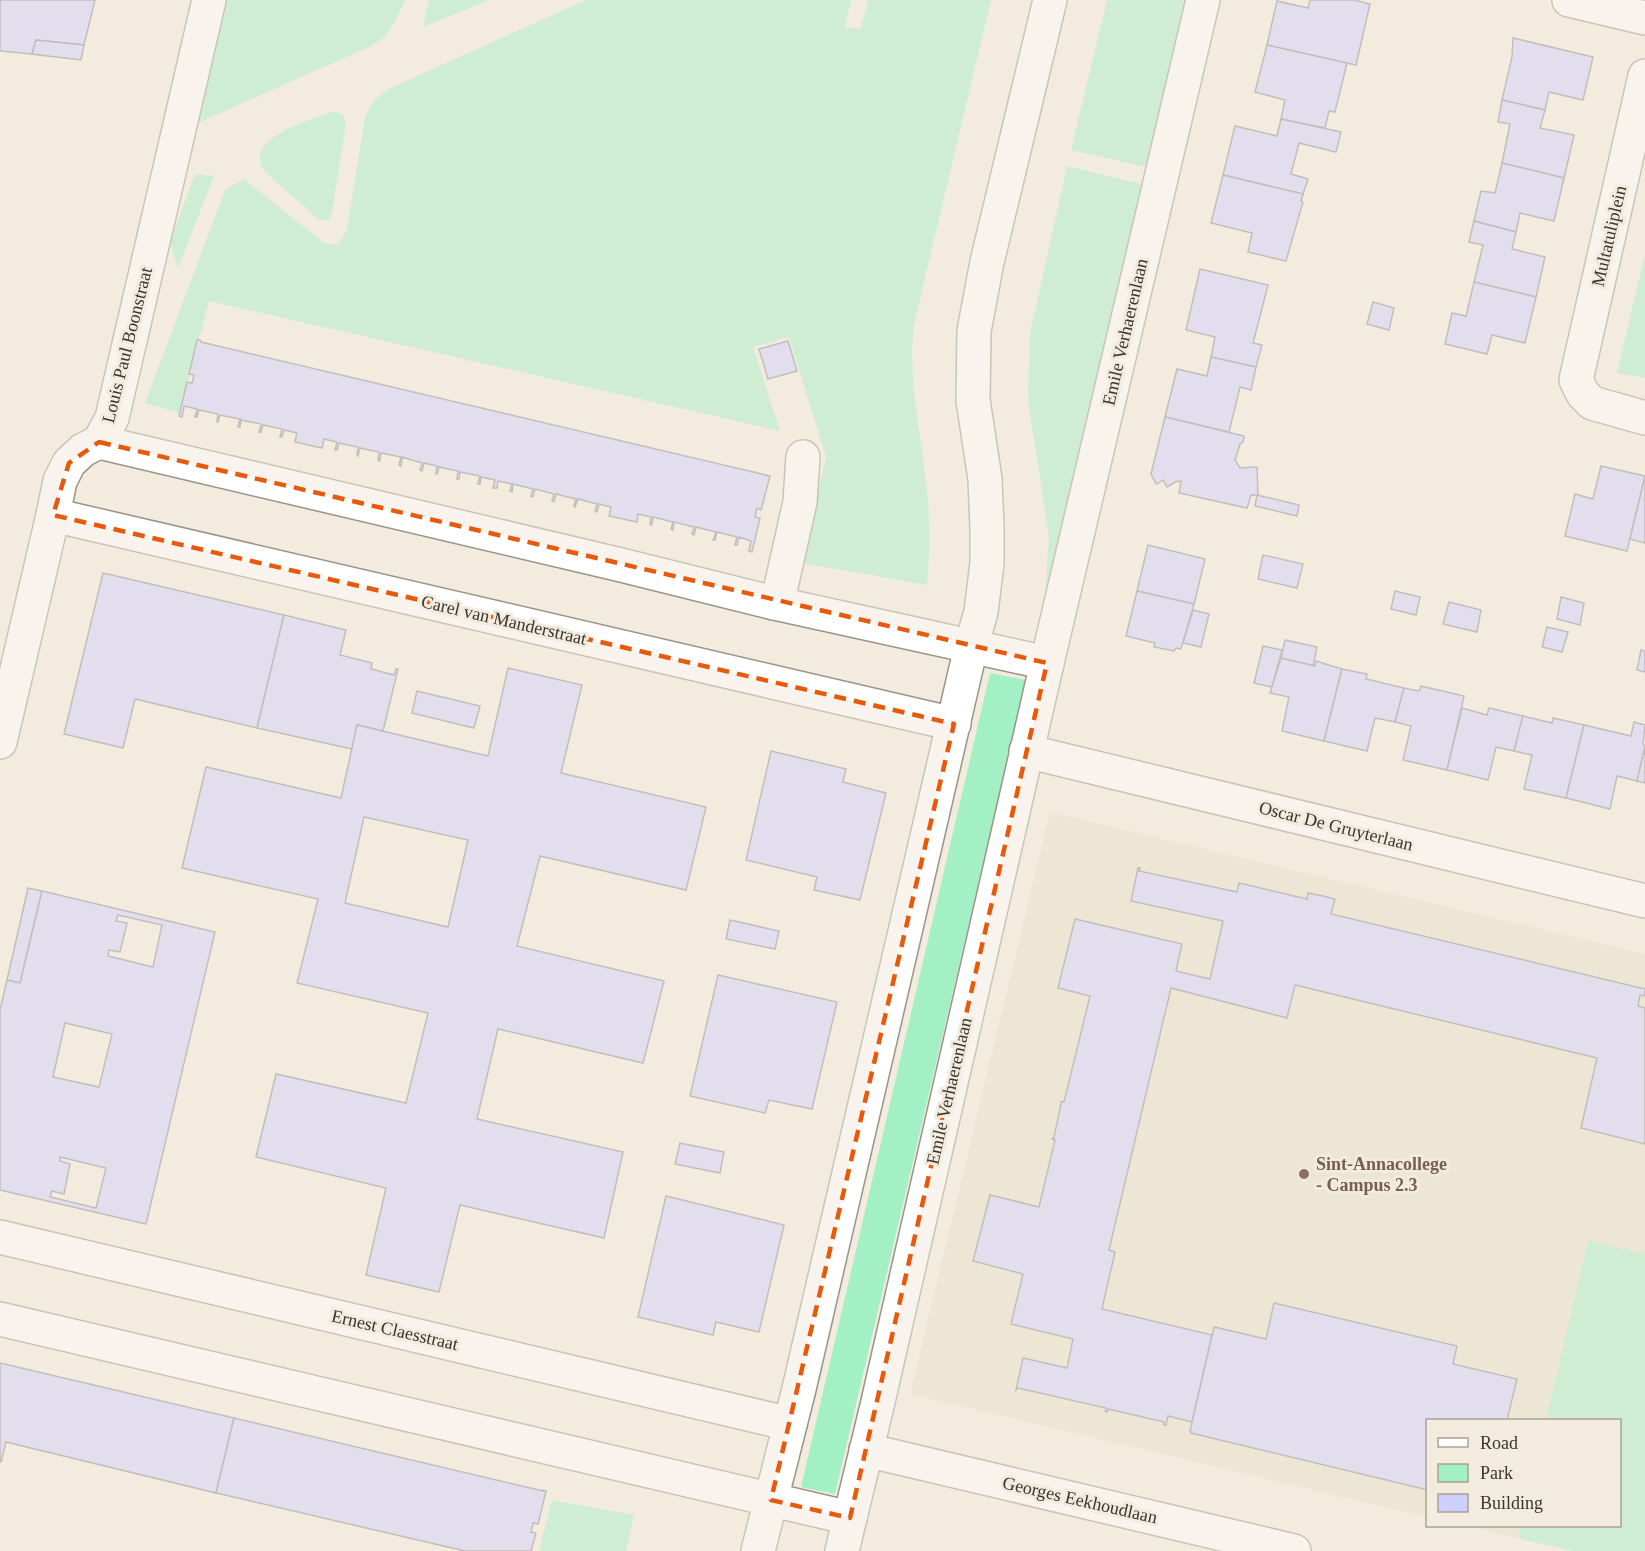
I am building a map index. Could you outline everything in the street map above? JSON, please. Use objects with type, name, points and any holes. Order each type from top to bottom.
[{"type":"street","name":"Louis Paul Boonstraat","points":[[0,742],[60,481],[69,463],[83,450],[99,442],[112,418],[209,0]]},
{"type":"street","points":[[758,1551],[981,612],[987,563],[987,526],[985,479],[973,400],[974,331],[987,262],[1050,0]]},
{"type":"street","name":"Emile Verhaerenlaan","points":[[842,1551],[1026,751],[1203,0]]},
{"type":"street","points":[[1569,0],[1645,18]]},
{"type":"street","name":"Multatuliplein","points":[[1645,76],[1576,380],[1583,394],[1592,403],[1645,418]]},
{"type":"street","points":[[99,442],[774,603],[1047,663]]},
{"type":"street","points":[[774,603],[780,591],[800,502],[803,457]]},
{"type":"street","name":"Carel van Manderstraat","points":[[53,515],[954,724]]},
{"type":"street","name":"Oscar De Gruyterlaan","points":[[1026,751],[1645,901]]},
{"type":"street","name":"Ernest Claesstraat","points":[[0,1237],[790,1424]]},
{"type":"street","points":[[0,1319],[850,1518]]},
{"type":"street","name":"Georges Eekhoudlaan","points":[[866,1450],[1294,1551]]},
{"type":"highlighted area","points":[[99,442],[1047,663],[850,1518],[771,1500],[954,724],[53,515],[69,463]]},
{"type":"shaded area","name":"Sint-Annacollege - Campus 2.3","points":[[1050,812],[1645,954],[1645,1551],[1573,1551],[1469,1527],[1621,1527],[1621,1419],[1426,1419],[1426,1517],[910,1394]]},
{"type":"green space","points":[[226,0],[405,0],[394,24],[383,38],[369,47],[198,123]]},
{"type":"green space","points":[[429,0],[489,0],[423,27]]},
{"type":"green space","points":[[586,0],[851,0],[845,27],[861,29],[868,0],[991,0],[915,318],[912,354],[914,391],[928,508],[927,585],[802,563],[826,457],[789,337],[753,347],[780,431],[209,301],[180,413],[145,403],[225,190],[244,179],[324,243],[335,245],[347,230],[365,118],[377,98],[388,89]]},
{"type":"green space","points":[[1107,0],[1189,0],[1150,168],[1071,150]]},
{"type":"green space","points":[[336,112],[344,116],[345,130],[332,211],[329,219],[324,221],[318,219],[266,173],[261,165],[260,155],[273,138],[284,131],[328,113]]},
{"type":"green space","points":[[1067,166],[1145,185],[1045,603],[1049,536],[1028,401],[1030,334]]},
{"type":"green space","points":[[195,174],[214,176],[178,268],[170,242]]},
{"type":"green space","points":[[1645,254],[1645,378],[1617,373]]},
{"type":"green space","points":[[990,673],[1026,680],[835,1494],[801,1487]]},
{"type":"green space","points":[[1588,1241],[1645,1254],[1645,1551],[1573,1551],[1518,1538],[1521,1527],[1621,1527],[1621,1419],[1546,1419]]},
{"type":"green space","points":[[552,1500],[634,1515],[626,1551],[539,1551]]},
{"type":"building","points":[[0,0],[95,0],[84,45],[36,40],[32,54],[0,51]]},
{"type":"building","points":[[1310,0],[1354,0],[1370,4],[1356,65],[1267,45],[1277,1],[1308,8]]},
{"type":"building","points":[[1513,38],[1593,57],[1583,100],[1549,92],[1545,110],[1502,100],[1512,57]]},
{"type":"building","points":[[36,40],[84,45],[81,60],[32,54]]},
{"type":"building","points":[[1267,45],[1347,63],[1335,112],[1329,111],[1325,128],[1281,119],[1285,100],[1255,92]]},
{"type":"building","points":[[1502,100],[1545,110],[1540,128],[1574,135],[1564,178],[1502,163],[1510,124],[1498,122]]},
{"type":"building","points":[[1281,119],[1341,132],[1336,152],[1299,143],[1291,174],[1308,179],[1303,194],[1223,175],[1235,126],[1277,136]]},
{"type":"building","points":[[1502,163],[1564,178],[1554,221],[1520,213],[1516,232],[1474,221],[1481,191],[1495,193]]},
{"type":"building","points":[[1223,175],[1303,194],[1301,201],[1303,202],[1286,261],[1248,252],[1252,233],[1211,223]]},
{"type":"building","points":[[1474,221],[1516,232],[1512,249],[1545,257],[1536,297],[1474,282],[1483,245],[1469,242]]},
{"type":"building","points":[[1200,269],[1268,285],[1253,343],[1262,345],[1256,367],[1211,357],[1215,337],[1186,330]]},
{"type":"building","points":[[1474,282],[1536,297],[1525,343],[1492,335],[1487,354],[1445,344],[1452,313],[1466,316]]},
{"type":"building","points":[[1373,302],[1394,308],[1389,330],[1367,324]]},
{"type":"building","points":[[197,340],[770,476],[761,510],[757,508],[755,517],[760,518],[752,552],[749,551],[751,541],[739,537],[735,545],[737,537],[717,532],[713,540],[716,532],[696,527],[694,535],[692,534],[694,527],[674,522],[673,530],[671,529],[673,522],[653,517],[652,525],[650,524],[651,517],[638,514],[637,522],[609,516],[611,507],[599,504],[597,512],[595,511],[597,504],[578,499],[575,507],[576,499],[556,494],[554,502],[552,501],[554,494],[535,489],[533,497],[531,496],[533,489],[513,484],[512,492],[510,491],[512,484],[498,481],[497,488],[493,488],[495,480],[481,477],[480,484],[478,484],[480,476],[460,472],[459,479],[457,479],[458,471],[439,467],[436,474],[437,466],[424,463],[422,471],[420,470],[422,463],[402,457],[401,466],[399,465],[401,457],[381,453],[380,461],[378,460],[379,452],[360,448],[358,456],[358,447],[339,443],[335,450],[337,442],[324,439],[322,448],[295,442],[297,433],[284,430],[280,437],[282,429],[263,425],[259,432],[261,424],[241,420],[240,427],[238,427],[240,419],[220,415],[217,422],[218,414],[199,410],[195,417],[197,409],[184,406],[182,417],[179,416],[187,382],[192,383],[194,375],[189,374]]},
{"type":"building","points":[[788,341],[797,371],[768,379],[759,349]]},
{"type":"building","points":[[1211,357],[1256,367],[1251,390],[1240,387],[1229,432],[1165,417],[1177,369],[1207,376]]},
{"type":"building","points":[[1165,417],[1244,436],[1235,460],[1240,468],[1257,467],[1258,495],[1251,495],[1247,508],[1179,493],[1181,481],[1167,487],[1163,480],[1157,484],[1155,482],[1151,474]]},
{"type":"building","points":[[1601,466],[1645,476],[1627,551],[1565,536],[1575,494],[1593,499]]},
{"type":"building","points":[[1645,476],[1645,543],[1630,539]]},
{"type":"building","points":[[1257,495],[1299,505],[1297,516],[1255,506]]},
{"type":"building","points":[[1148,545],[1205,559],[1194,604],[1137,591]]},
{"type":"building","points":[[1263,555],[1303,564],[1297,588],[1258,579]]},
{"type":"building","points":[[103,573],[284,615],[257,728],[135,699],[123,748],[64,734]]},
{"type":"building","points":[[1137,591],[1194,604],[1181,649],[1176,648],[1174,651],[1154,647],[1155,643],[1126,636]]},
{"type":"building","points":[[1395,591],[1420,597],[1416,615],[1391,609]]},
{"type":"building","points":[[1561,597],[1584,603],[1580,625],[1557,619]]},
{"type":"building","points":[[1449,602],[1481,610],[1477,632],[1443,624]]},
{"type":"building","points":[[1193,610],[1209,614],[1201,647],[1183,643]]},
{"type":"building","points":[[284,615],[346,630],[340,655],[372,663],[371,669],[394,675],[398,669],[383,731],[357,725],[352,749],[257,728]]},
{"type":"building","points":[[1547,627],[1568,632],[1562,652],[1542,647]]},
{"type":"building","points":[[1285,640],[1317,647],[1313,666],[1281,658]]},
{"type":"building","points":[[1263,646],[1282,650],[1272,687],[1254,683]]},
{"type":"building","points":[[1641,650],[1645,651],[1645,672],[1637,670]]},
{"type":"building","points":[[1281,658],[1315,666],[1316,661],[1342,669],[1324,741],[1282,731],[1289,697],[1270,693]]},
{"type":"building","points":[[508,668],[582,685],[561,773],[706,807],[686,890],[540,856],[517,946],[664,981],[643,1063],[498,1029],[477,1119],[623,1152],[604,1238],[460,1205],[439,1292],[366,1275],[386,1188],[256,1157],[276,1074],[406,1103],[428,1013],[297,983],[318,899],[182,868],[206,767],[341,798],[357,725],[488,756]],"holes":[[[364,817],[468,840],[448,927],[345,903]]]},
{"type":"building","points":[[1342,669],[1367,674],[1366,679],[1404,688],[1395,722],[1375,718],[1367,751],[1324,741]]},
{"type":"building","points":[[1421,686],[1464,696],[1447,770],[1403,760],[1411,726],[1395,722],[1404,688],[1419,691]]},
{"type":"building","points":[[417,691],[480,706],[474,728],[412,713]]},
{"type":"building","points":[[1462,708],[1487,715],[1489,708],[1523,716],[1514,751],[1496,747],[1488,780],[1447,770]]},
{"type":"building","points":[[1523,716],[1552,723],[1553,718],[1584,725],[1566,798],[1524,789],[1532,755],[1514,751]]},
{"type":"building","points":[[1634,722],[1645,725],[1643,744],[1645,746],[1637,781],[1617,776],[1610,809],[1566,798],[1584,725],[1631,736]]},
{"type":"building","points":[[1645,746],[1645,783],[1637,781]]},
{"type":"building","points":[[771,751],[846,769],[843,782],[886,793],[860,900],[814,890],[817,877],[746,860]]},
{"type":"building","points":[[1138,868],[1140,868],[1139,871],[1237,892],[1239,883],[1307,899],[1308,893],[1323,896],[1335,899],[1331,914],[1645,989],[1644,996],[1640,995],[1638,1006],[1645,1008],[1645,1144],[1581,1128],[1597,1058],[1295,985],[1287,1018],[1171,988],[1109,1250],[1115,1252],[1102,1309],[1212,1335],[1192,1422],[1168,1416],[1166,1425],[1164,1425],[1164,1422],[1108,1409],[1107,1412],[1106,1408],[1018,1388],[1016,1390],[1023,1358],[1067,1368],[1073,1339],[1011,1324],[1023,1274],[973,1261],[990,1195],[1039,1207],[1055,1140],[1052,1139],[1061,1102],[1064,1102],[1090,996],[1058,988],[1075,919],[1182,944],[1176,971],[1210,979],[1223,921],[1131,901]]},
{"type":"building","points":[[28,888],[42,891],[20,983],[7,980]]},
{"type":"building","points":[[42,891],[215,932],[146,1224],[0,1190],[0,1010],[7,980],[20,983]],"holes":[[[118,915],[162,925],[153,967],[108,956],[109,950],[120,952],[127,923],[116,921]],[[65,1023],[112,1034],[99,1087],[53,1077]],[[60,1157],[106,1168],[96,1208],[50,1197],[52,1191],[64,1194],[70,1164],[60,1161]]]},
{"type":"building","points":[[730,920],[779,931],[775,949],[726,939]]},
{"type":"building","points":[[718,975],[837,1002],[812,1109],[769,1100],[765,1113],[690,1096]]},
{"type":"building","points":[[680,1143],[724,1152],[720,1173],[675,1164]]},
{"type":"building","points":[[666,1196],[784,1225],[759,1332],[716,1322],[713,1335],[638,1317]]},
{"type":"building","points":[[1274,1303],[1457,1346],[1453,1364],[1517,1379],[1507,1419],[1426,1419],[1426,1490],[1191,1433],[1214,1327],[1266,1339]]},
{"type":"building","points":[[0,1363],[234,1418],[216,1493],[6,1442],[0,1462]]},
{"type":"building","points":[[234,1418],[546,1491],[538,1524],[533,1523],[531,1532],[536,1533],[531,1551],[465,1551],[216,1493]]},
{"type":"place","name":"Sint-Annacollege - Campus 2.3","points":[[1304,1174]]}]
